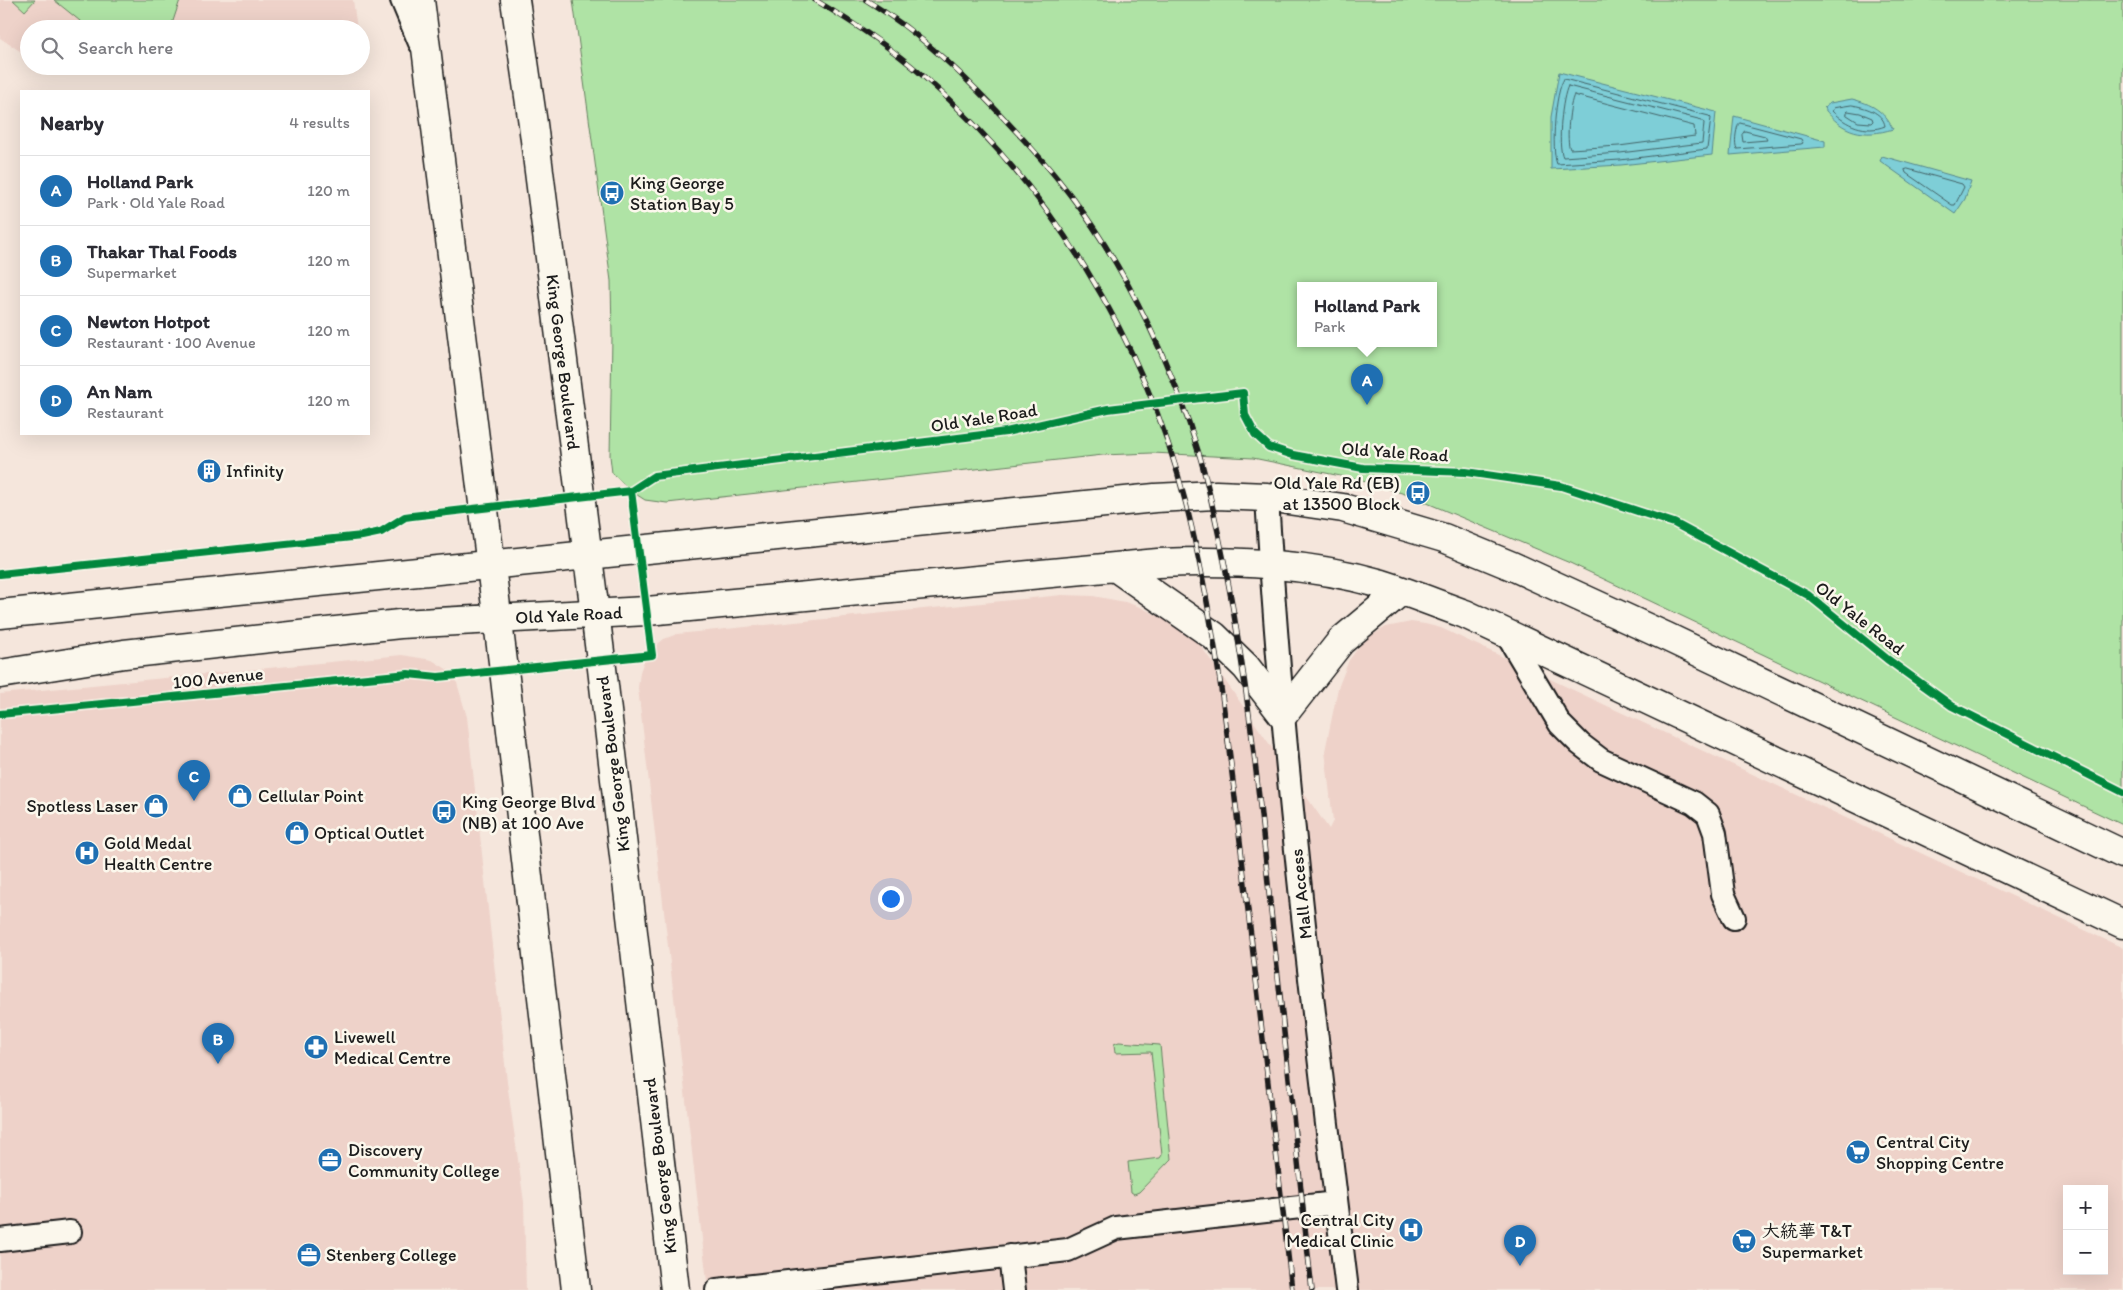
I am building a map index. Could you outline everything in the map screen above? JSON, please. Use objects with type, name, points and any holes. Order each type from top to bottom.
[{"type":"main road","points":[[420,0],[497,619],[576,1290]]},
{"type":"main road","name":"King George Boulevard","points":[[515,0],[533,124],[587,556],[675,1290]]},
{"type":"main road","points":[[0,614],[1155,498],[1216,495],[1267,497],[1343,508],[1444,538],[1478,551],[1667,637],[2123,854]]},
{"type":"main road","name":"Old Yale Road","points":[[497,619],[656,610],[1115,567],[1218,561],[1270,564],[1330,573],[1380,584],[1465,614],[2123,924]]},
{"type":"main road","points":[[1115,567],[1214,636],[1246,667],[1283,715],[1341,641],[1401,591]]},
{"type":"main road","name":"100 Avenue","points":[[0,674],[124,654],[400,624],[497,619]]},
{"type":"lane","points":[[402,0],[429,65]]},
{"type":"lane","name":"Mall Access","points":[[1267,497],[1270,564],[1283,715],[1309,969],[1347,1290]]},
{"type":"lane","points":[[1506,633],[1560,724],[1580,744],[1601,760],[1694,803],[1708,814],[1715,833],[1723,894],[1734,918]]},
{"type":"lane","points":[[717,1290],[1068,1250],[1116,1228],[1336,1203]]},
{"type":"lane","points":[[0,1240],[70,1232]]},
{"type":"lane","points":[[1010,1256],[1014,1290]]},
{"type":"shaded area","points":[[0,0],[353,0],[356,20],[20,20],[20,51],[0,38]]},
{"type":"shaded area","points":[[1062,595],[1093,596],[1125,602],[1140,607],[1191,632],[1329,829],[1333,821],[1325,751],[1338,688],[1349,660],[1364,640],[1386,627],[1411,622],[1441,628],[2123,948],[2123,1290],[708,1290],[638,688],[640,672],[645,658],[664,639],[677,634]]},
{"type":"shaded area","points":[[402,655],[432,660],[448,670],[457,683],[467,717],[507,1082],[524,1202],[526,1290],[0,1290],[0,694]]},
{"type":"green space","points":[[13,0],[35,0],[25,11]]},
{"type":"green space","points":[[54,0],[180,0],[173,20],[79,20]]},
{"type":"green space","points":[[573,0],[2123,0],[2123,825],[1570,563],[1408,495],[1360,480],[1253,458],[1152,453],[1103,455],[667,503],[645,500],[631,491],[612,473],[610,456],[611,281]]},
{"type":"green space","points":[[1119,1042],[1160,1045],[1171,1159],[1139,1192],[1134,1194],[1131,1192],[1128,1162],[1160,1158],[1162,1155],[1151,1052],[1115,1053],[1114,1044]]},
{"type":"water","points":[[1559,72],[1716,112],[1712,155],[1621,165],[1551,169],[1551,117]]},
{"type":"water","points":[[1852,99],[1877,109],[1886,117],[1893,129],[1873,133],[1854,131],[1838,123],[1824,108],[1830,103]]},
{"type":"water","points":[[1734,116],[1825,141],[1825,147],[1730,155]]},
{"type":"water","points":[[1882,156],[1971,181],[1965,199],[1955,214],[1880,161]]},
{"type":"railway","points":[[815,0],[870,35],[921,74],[968,118],[1011,165],[1050,216],[1086,269],[1118,325],[1145,383],[1168,443],[1186,504],[1214,639],[1232,776],[1292,1290]]},
{"type":"railway","points":[[866,0],[906,27],[961,74],[1027,143],[1071,196],[1092,225],[1130,288],[1163,355],[1189,424],[1204,470],[1216,522],[1232,602],[1251,727],[1312,1290]]},
{"type":"cycle path","points":[[0,574],[362,536],[381,532],[405,517],[631,491],[654,476],[1006,432],[1108,409],[1243,393],[1245,415],[1255,434],[1269,447],[1293,455],[1363,468],[1466,472],[1561,486],[1674,523],[1808,595],[1887,659],[1952,706],[2123,792]]},
{"type":"cycle path","points":[[0,714],[408,674],[438,677],[652,655],[631,491]]},
{"type":"place","name":"King George Station Bay 5","points":[[612,193]]},
{"type":"place","name":"Holland Park","points":[[1367,405]]},
{"type":"place","name":"Infinity","points":[[209,471]]},
{"type":"place","name":"Old Yale Rd (EB) at 13500 Block","points":[[1418,493]]},
{"type":"place","name":"Cellular Point","points":[[240,796]]},
{"type":"place","name":"Newton Hotpot","points":[[194,801]]},
{"type":"place","name":"Spotless Laser","points":[[156,806]]},
{"type":"place","name":"King George Blvd (NB) at 100 Ave","points":[[444,812]]},
{"type":"place","name":"Optical Outlet","points":[[297,833]]},
{"type":"place","name":"Gold Medal Health Centre","points":[[87,853]]},
{"type":"place","name":"Livewell Medical Centre","points":[[316,1047]]},
{"type":"place","name":"Thakar Thal Foods","points":[[218,1064]]},
{"type":"place","name":"Central City Shopping Centre","points":[[1858,1152]]},
{"type":"place","name":"Discovery Community College","points":[[330,1160]]},
{"type":"place","name":"Central City Medical Clinic","points":[[1411,1230]]},
{"type":"place","name":"大統華 T&T Supermarket","points":[[1744,1241]]},
{"type":"place","name":"Stenberg College","points":[[309,1255]]},
{"type":"place","name":"An Nam","points":[[1520,1266]]}]
